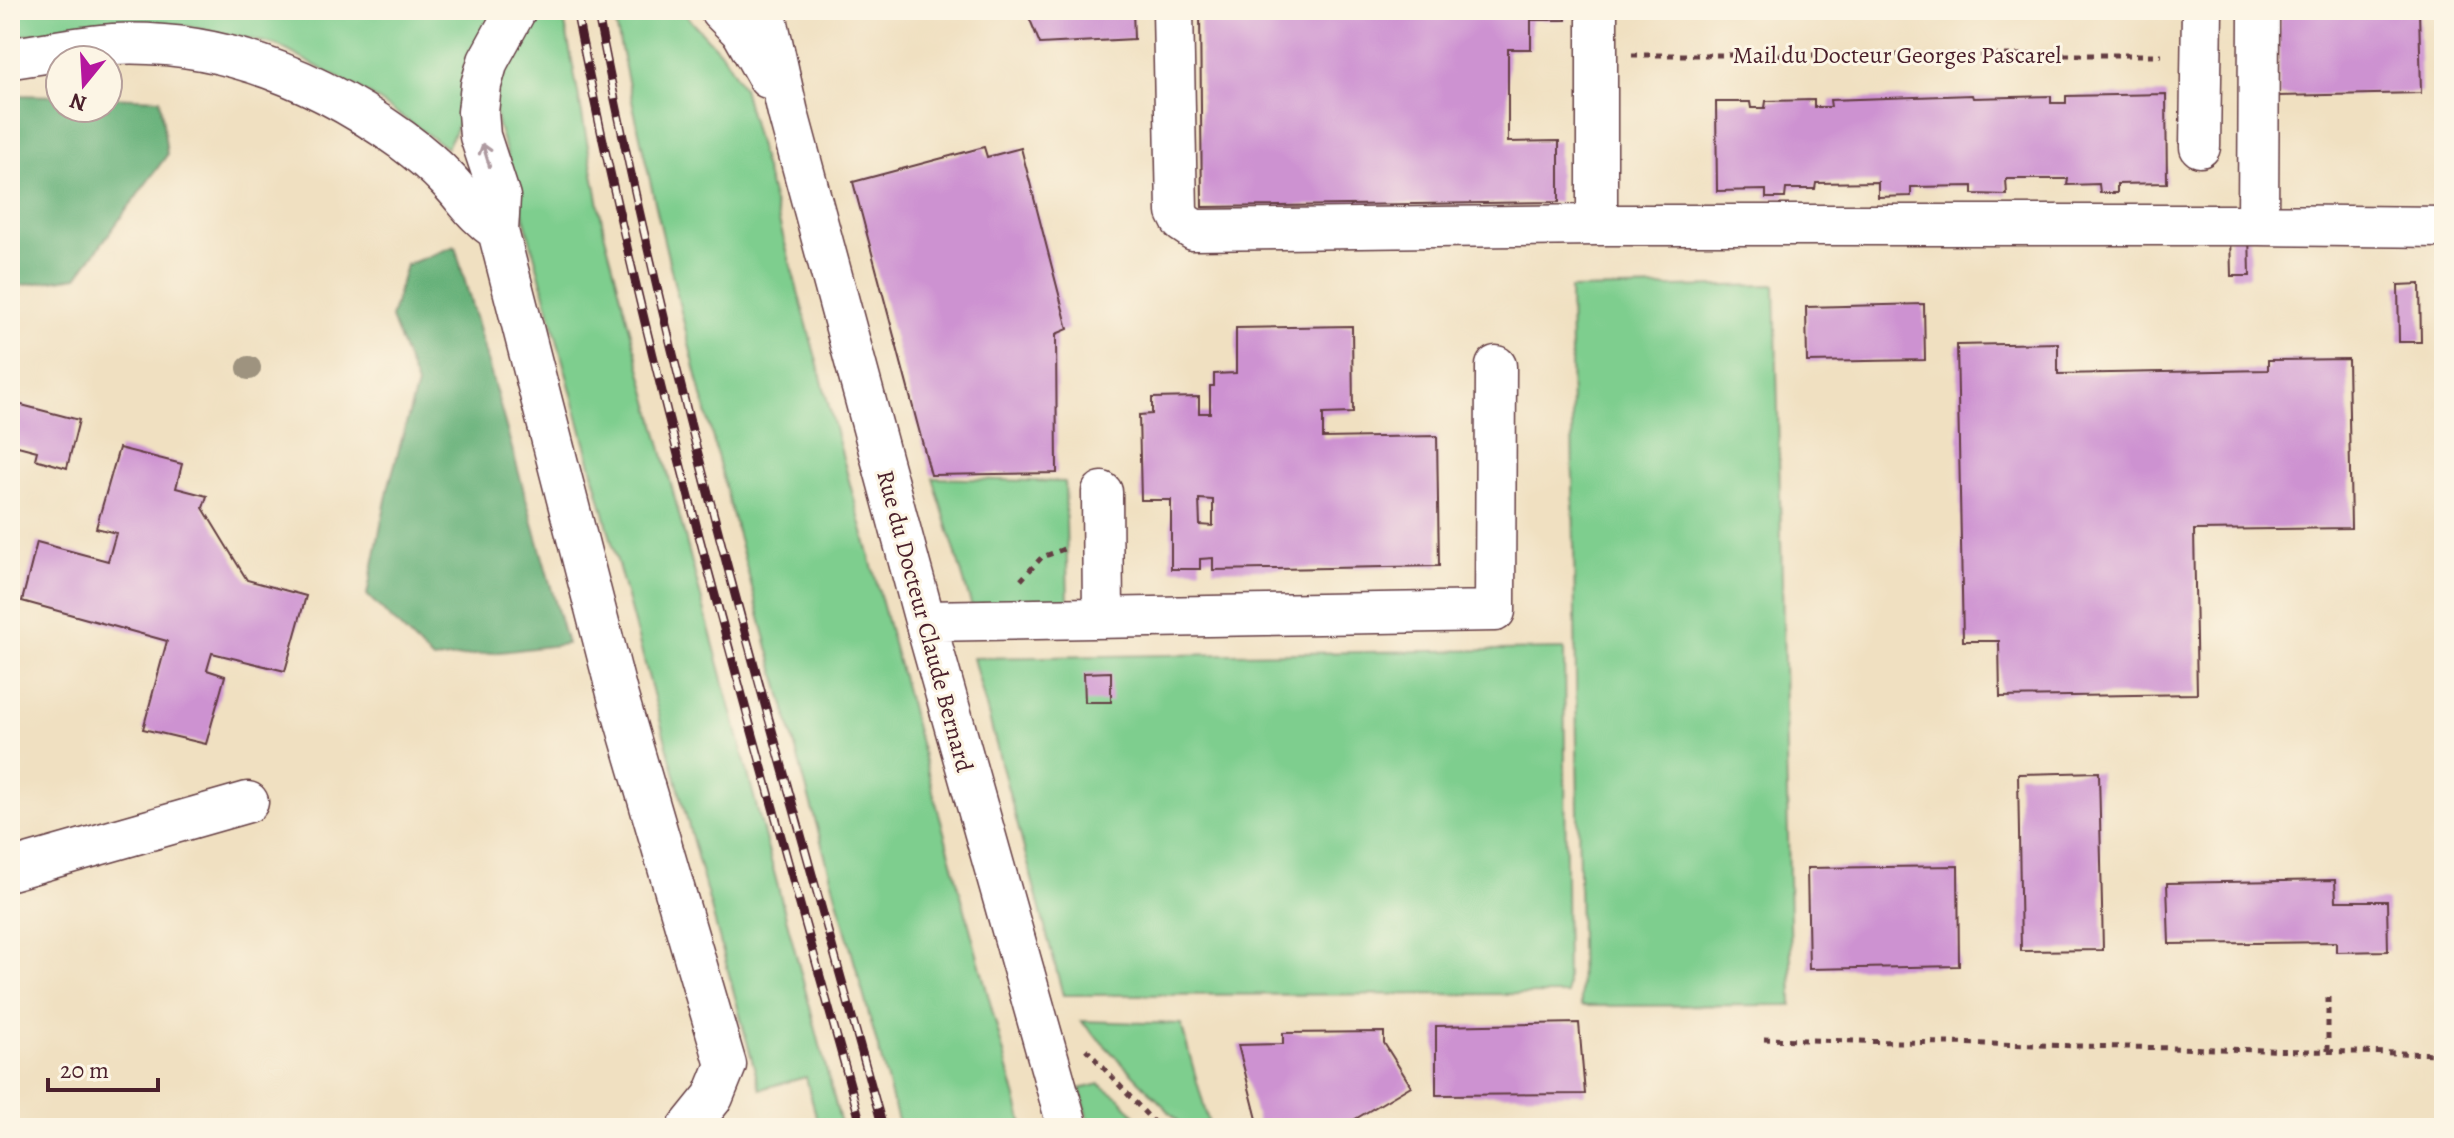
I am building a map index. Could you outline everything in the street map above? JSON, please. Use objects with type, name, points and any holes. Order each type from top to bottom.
[{"type":"street","points":[[516,10],[488,61],[481,85],[478,112],[480,136],[500,197],[498,231],[618,697],[726,1065],[713,1097],[688,1128]]},
{"type":"street","name":"Rue du Docteur Claude Bernard","points":[[720,10],[742,32],[788,113]]},
{"type":"street","name":"Rue du Docteur Claude Bernard","points":[[765,10],[788,113],[925,621],[1068,1128]]},
{"type":"street","points":[[1173,10],[1177,212],[1182,222],[1194,230],[1597,225],[2444,227]]},
{"type":"street","points":[[1597,10],[1597,225]]},
{"type":"street","points":[[2200,147],[2201,27],[2259,14],[2258,225]]},
{"type":"street","points":[[10,58],[112,44],[171,46],[245,59],[318,88],[403,141],[448,180],[475,216],[498,231]]},
{"type":"street","points":[[925,621],[1495,611],[1496,366]]},
{"type":"street","points":[[1102,492],[1103,618]]},
{"type":"street","points":[[10,870],[248,802]]},
{"type":"path","name":"Mail du Docteur Georges Pascarel","points":[[1595,55],[2201,27]]},
{"type":"path","points":[[983,620],[1042,557],[1102,535]]},
{"type":"path","points":[[2328,997],[2328,1051]]},
{"type":"path","points":[[1033,1012],[1066,1027],[1159,1128]]},
{"type":"path","points":[[1764,1039],[2444,1054]]},
{"type":"green space","points":[[10,10],[493,10],[463,74],[458,124],[447,148],[372,96],[277,45],[187,26],[81,29],[10,37]]},
{"type":"green space","points":[[549,10],[576,10],[563,13],[604,232],[842,1128],[819,1128],[806,1077],[760,1089],[497,123],[495,102],[502,77],[523,40]]},
{"type":"green space","points":[[613,10],[677,10],[684,13],[724,56],[743,88],[1024,1128],[900,1128],[711,432],[643,151]]},
{"type":"green space","points":[[10,95],[44,96],[44,124],[124,124],[124,98],[160,99],[167,155],[77,277],[10,287]]},
{"type":"green space","points":[[455,246],[567,644],[433,660],[367,595],[389,485],[417,385],[391,318],[406,265]]},
{"type":"green space","points":[[1775,285],[1792,1005],[1581,1006],[1570,289]]},
{"type":"green space","points":[[933,478],[1065,482],[1068,600],[973,611]]},
{"type":"green space","points":[[1564,649],[1567,994],[1063,995],[973,658]]},
{"type":"green space","points":[[1081,1021],[1181,1024],[1210,1128],[1185,1128]]},
{"type":"green space","points":[[1099,1084],[1120,1098],[1146,1128],[1091,1128],[1080,1089]]},
{"type":"building","points":[[1026,10],[1133,10],[1134,39],[1040,44]]},
{"type":"building","points":[[1200,10],[1566,10],[1566,20],[1531,20],[1531,49],[1508,49],[1508,142],[1559,141],[1559,202],[1202,207]]},
{"type":"building","points":[[2279,10],[2419,10],[2421,93],[2279,96]]},
{"type":"building","points":[[2166,94],[2167,183],[2117,184],[2117,193],[2100,193],[2099,184],[2067,185],[2068,179],[2006,179],[2007,195],[1973,194],[1973,186],[1911,187],[1911,196],[1878,197],[1878,182],[1816,183],[1815,189],[1786,189],[1785,198],[1766,198],[1766,190],[1717,191],[1716,102],[1750,102],[1751,108],[1765,108],[1766,101],[1814,100],[1814,107],[1831,107],[1830,100],[1972,95],[1973,98],[2051,96],[2051,103],[2066,103],[2066,96]]},
{"type":"building","points":[[984,147],[987,157],[1021,148],[1068,329],[1056,334],[1057,473],[931,475],[853,182]]},
{"type":"building","points":[[2249,231],[2250,276],[2231,276],[2230,233]]},
{"type":"building","points":[[2420,284],[2421,342],[2399,342],[2398,285]]},
{"type":"building","points":[[1924,304],[1925,360],[1807,362],[1806,307]]},
{"type":"building","points":[[1352,326],[1353,413],[1323,414],[1323,438],[1437,436],[1439,566],[1213,570],[1213,558],[1200,559],[1200,569],[1171,569],[1171,500],[1141,500],[1139,415],[1152,414],[1152,398],[1199,397],[1199,413],[1210,413],[1210,386],[1214,386],[1214,374],[1236,373],[1236,328]],"holes":[[[1199,499],[1213,500],[1213,526],[1200,525]]]},
{"type":"building","points":[[2058,343],[2058,374],[2268,370],[2268,360],[2348,359],[2351,528],[2194,530],[2197,694],[2000,697],[1999,641],[1963,641],[1957,345]]},
{"type":"building","points":[[10,402],[79,420],[67,468],[35,459],[37,451],[10,444]]},
{"type":"building","points":[[119,448],[182,464],[176,488],[207,496],[203,508],[247,580],[306,596],[285,671],[212,653],[207,670],[225,676],[206,744],[143,729],[167,641],[22,601],[37,542],[108,561],[116,533],[96,528]]},
{"type":"building","points":[[1111,672],[1111,702],[1085,702],[1084,673]]},
{"type":"building","points":[[2099,772],[2103,950],[2021,951],[2018,774]]},
{"type":"building","points":[[1958,866],[1959,966],[1809,969],[1807,868]]},
{"type":"building","points":[[2335,880],[2336,901],[2387,901],[2388,951],[2336,952],[2336,942],[2169,944],[2167,883]]},
{"type":"building","points":[[1579,1023],[1585,1094],[1436,1095],[1436,1026]]},
{"type":"building","points":[[1384,1032],[1384,1043],[1411,1086],[1340,1128],[1273,1128],[1273,1122],[1258,1123],[1238,1045],[1283,1044],[1283,1033]]},
{"type":"railway","points":[[576,10],[605,151],[672,432],[862,1128]]},
{"type":"railway","points":[[597,10],[626,151],[692,432],[766,711],[883,1128]]}]
